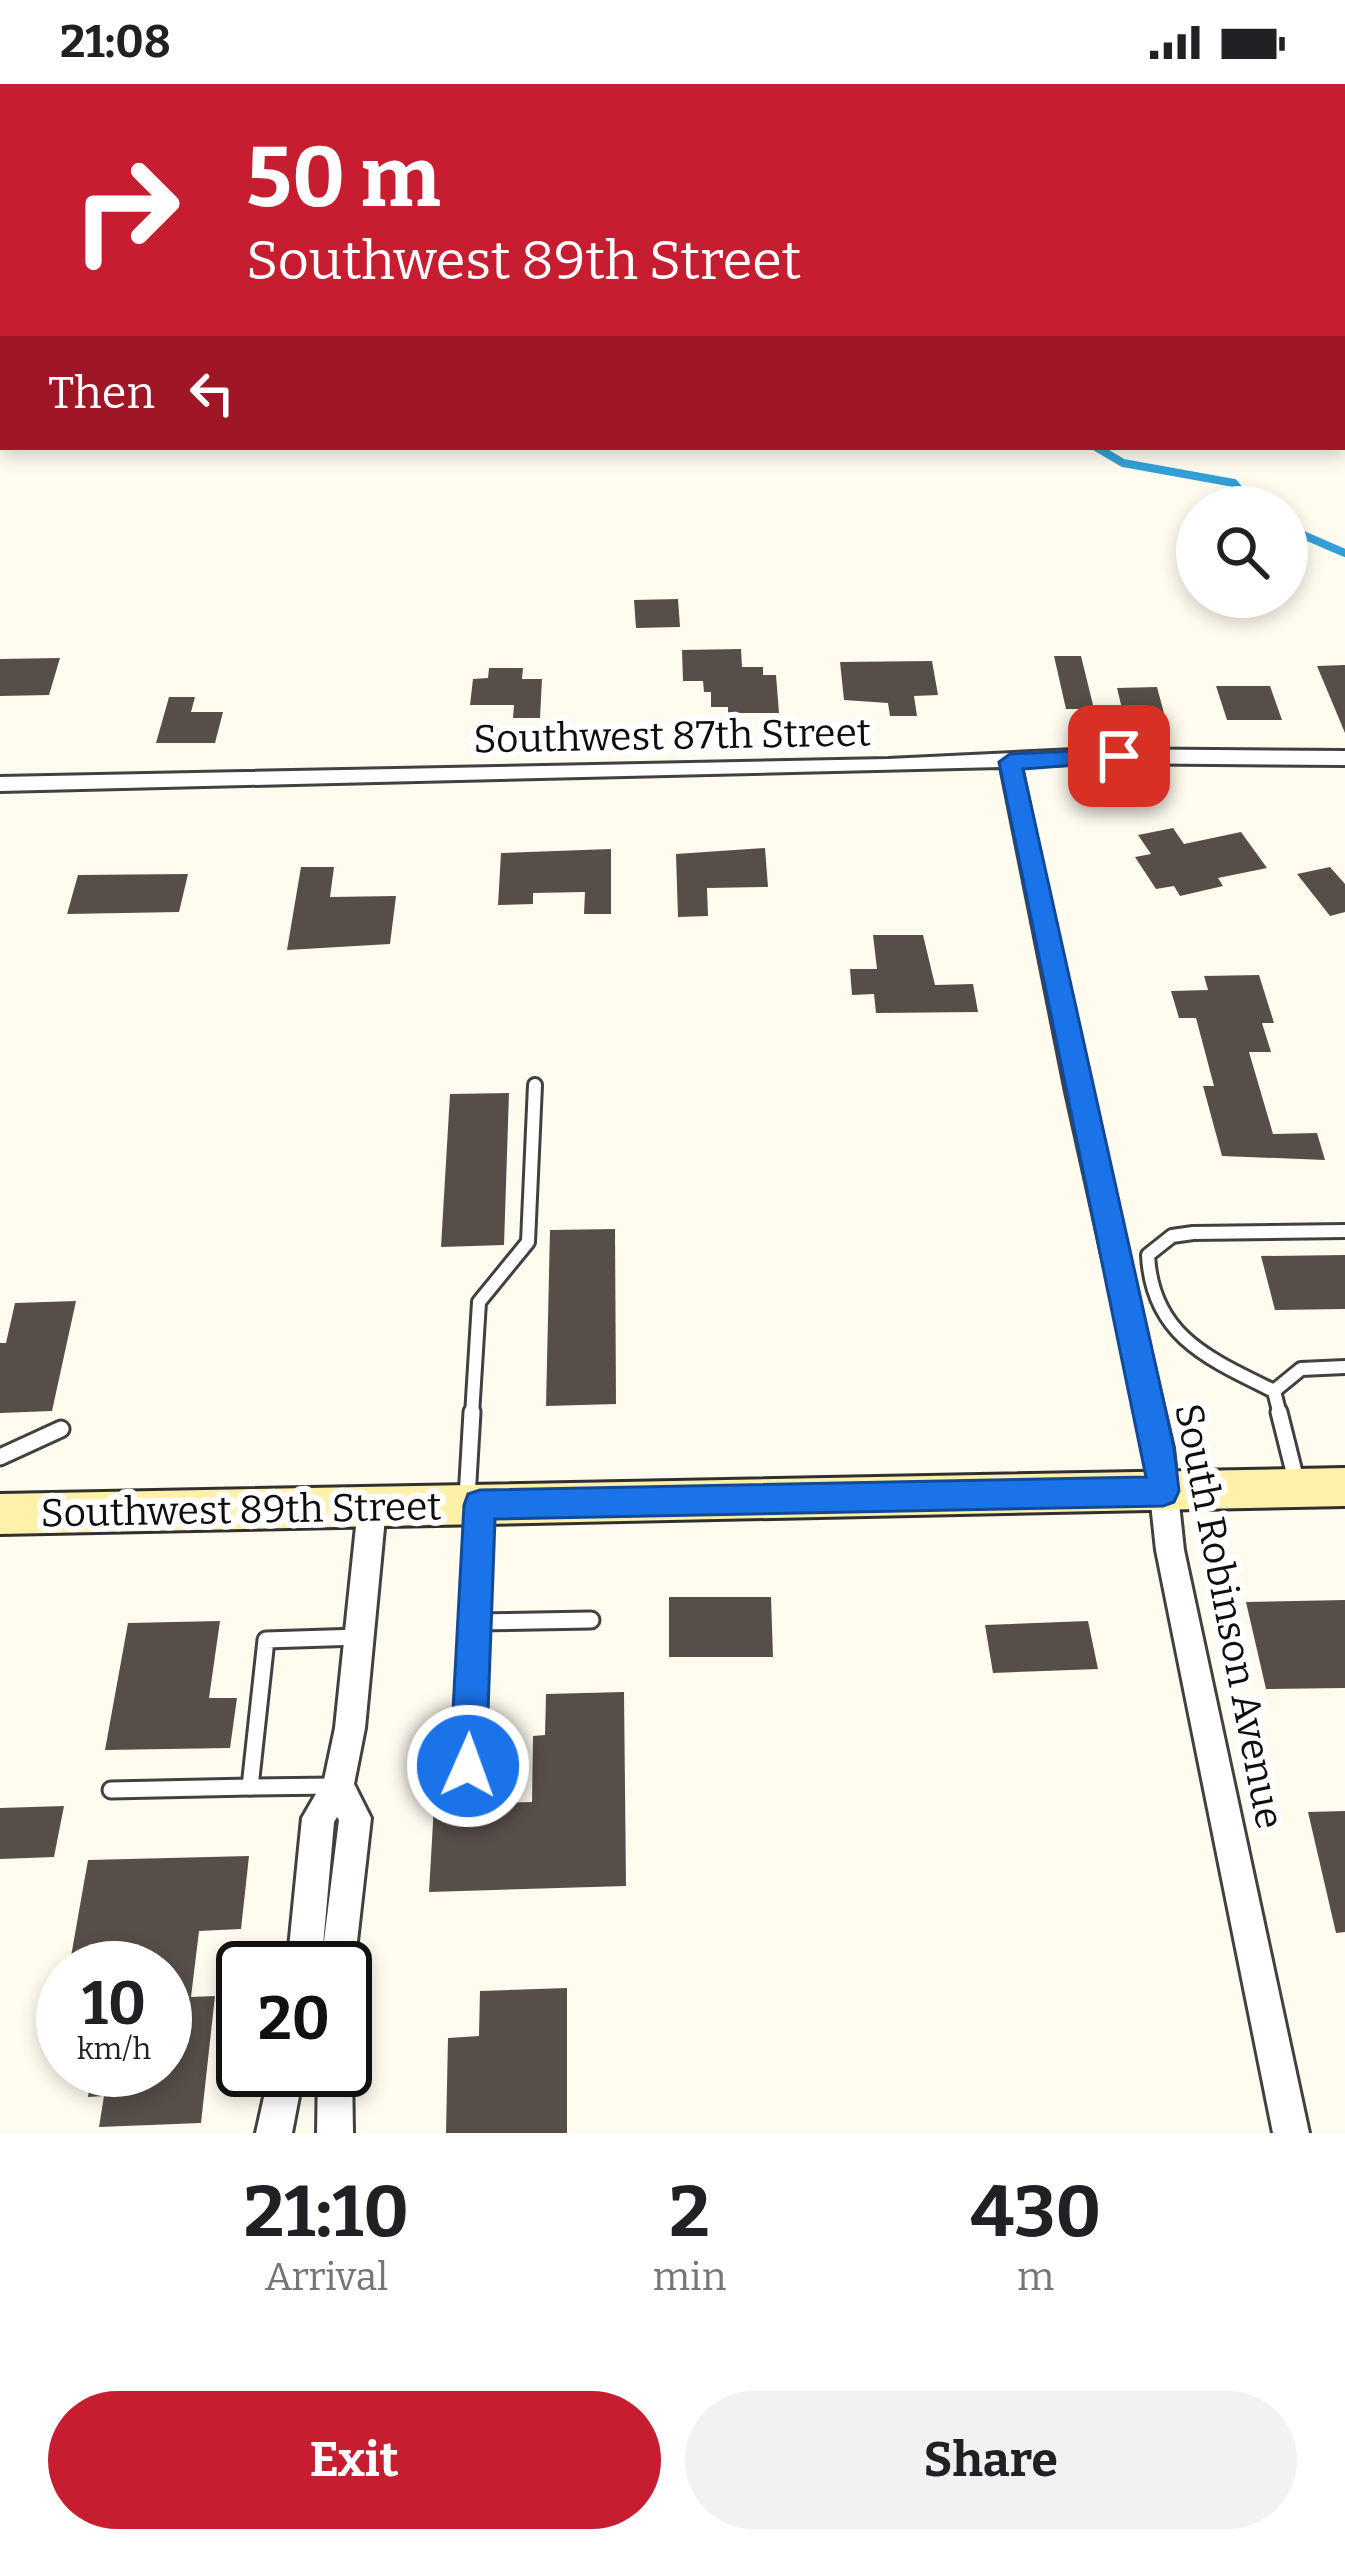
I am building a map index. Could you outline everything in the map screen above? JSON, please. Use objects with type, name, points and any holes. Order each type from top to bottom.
[{"type":"main road","name":"Southwest 89th Street","points":[[0,1514],[1345,1487]]},
{"type":"street","name":"Southwest 87th Street","points":[[0,784],[1010,762],[1094,756],[1345,758]]},
{"type":"street","name":"South Robinson Avenue","points":[[1010,762],[1159,1448],[1170,1550],[1291,2133]]},
{"type":"street","points":[[307,1941],[319,1818],[338,1786],[350,1728],[372,1507]]},
{"type":"street","points":[[338,1786],[355,1818],[340,1941]]},
{"type":"street","points":[[274,2133],[281,2097]]},
{"type":"street","points":[[335,2097],[335,2133]]},
{"type":"lane","points":[[468,1766],[479,1302],[528,1242],[535,1085]]},
{"type":"lane","points":[[1274,1391],[1215,1362],[1165,1326],[1147,1270],[1148,1256],[1172,1236],[1193,1233],[1345,1231]]},
{"type":"lane","points":[[1274,1391],[1301,1369],[1345,1367]]},
{"type":"lane","points":[[1274,1391],[1298,1489]]},
{"type":"lane","points":[[0,1457],[61,1429]]},
{"type":"lane","points":[[474,1622],[592,1620]]},
{"type":"lane","points":[[250,1787],[266,1640],[361,1637]]},
{"type":"lane","points":[[111,1790],[338,1786]]},
{"type":"building","points":[[678,599],[680,627],[636,628],[634,600]]},
{"type":"building","points":[[741,649],[742,667],[763,667],[763,675],[776,675],[779,713],[728,713],[728,707],[711,707],[711,692],[704,692],[703,681],[683,681],[682,650]]},
{"type":"building","points":[[1054,656],[1081,656],[1094,709],[1066,709]]},
{"type":"building","points":[[60,658],[49,695],[0,696],[0,659]]},
{"type":"building","points":[[932,661],[938,695],[914,696],[917,716],[890,716],[888,703],[844,700],[840,662]]},
{"type":"building","points":[[1345,665],[1345,733],[1317,666]]},
{"type":"building","points":[[489,668],[523,668],[522,679],[542,679],[540,718],[513,718],[514,705],[470,705],[473,679],[488,678]]},
{"type":"building","points":[[1216,686],[1270,686],[1282,720],[1227,720]]},
{"type":"building","points":[[1157,687],[1165,717],[1124,717],[1117,688]]},
{"type":"building","points":[[169,697],[195,697],[191,712],[223,712],[215,743],[156,743]]},
{"type":"building","points":[[1173,828],[1184,844],[1241,832],[1267,868],[1218,878],[1223,886],[1180,896],[1174,886],[1156,889],[1135,857],[1151,854],[1138,835]]},
{"type":"building","points":[[765,848],[768,887],[707,888],[708,916],[678,917],[676,854]]},
{"type":"building","points":[[611,849],[611,914],[584,914],[585,892],[533,893],[533,904],[498,905],[501,853]]},
{"type":"building","points":[[301,867],[334,867],[330,897],[396,896],[390,944],[287,950]]},
{"type":"building","points":[[1330,867],[1345,884],[1345,912],[1330,916],[1297,874]]},
{"type":"building","points":[[188,874],[179,912],[67,914],[78,875]]},
{"type":"building","points":[[873,935],[923,935],[935,985],[973,984],[978,1012],[876,1013],[874,994],[852,995],[850,969],[877,969]]},
{"type":"building","points":[[1259,975],[1274,1023],[1262,1023],[1271,1052],[1249,1052],[1273,1134],[1317,1133],[1325,1160],[1222,1156],[1203,1086],[1214,1086],[1196,1018],[1179,1018],[1171,991],[1208,990],[1204,976]]},
{"type":"building","points":[[509,1093],[504,1245],[441,1247],[450,1094]]},
{"type":"building","points":[[615,1229],[616,1404],[546,1406],[550,1230]]},
{"type":"building","points":[[1345,1255],[1345,1309],[1275,1310],[1261,1256]]},
{"type":"building","points":[[76,1301],[52,1411],[0,1413],[0,1343],[6,1343],[15,1303]]},
{"type":"building","points":[[669,1597],[771,1597],[773,1657],[669,1657]]},
{"type":"building","points":[[1345,1600],[1345,1688],[1266,1689],[1246,1602]]},
{"type":"building","points":[[220,1621],[209,1698],[237,1698],[230,1748],[105,1750],[128,1623]]},
{"type":"building","points":[[1088,1621],[1098,1669],[993,1673],[985,1625]]},
{"type":"building","points":[[624,1692],[626,1886],[429,1892],[434,1805],[532,1802],[533,1736],[545,1735],[546,1694]]},
{"type":"building","points":[[64,1806],[54,1857],[0,1859],[0,1808]]},
{"type":"building","points":[[1345,1811],[1345,1932],[1336,1933],[1308,1812]]},
{"type":"building","points":[[249,1856],[241,1929],[199,1931],[192,1989],[192,1941],[74,1941],[88,1860]]},
{"type":"building","points":[[567,1988],[567,2133],[446,2133],[448,2038],[479,2036],[480,1991]]},
{"type":"building","points":[[215,1996],[201,2123],[99,2127],[104,2097],[192,2097],[192,1997]]},
{"type":"waterway","points":[[1101,450],[1123,463],[1236,486]]},
{"type":"waterway","points":[[1308,537],[1345,553]]},
{"type":"route","points":[[468,1766],[480,1505],[1163,1491],[1159,1448],[1010,762],[1119,756]]}]
